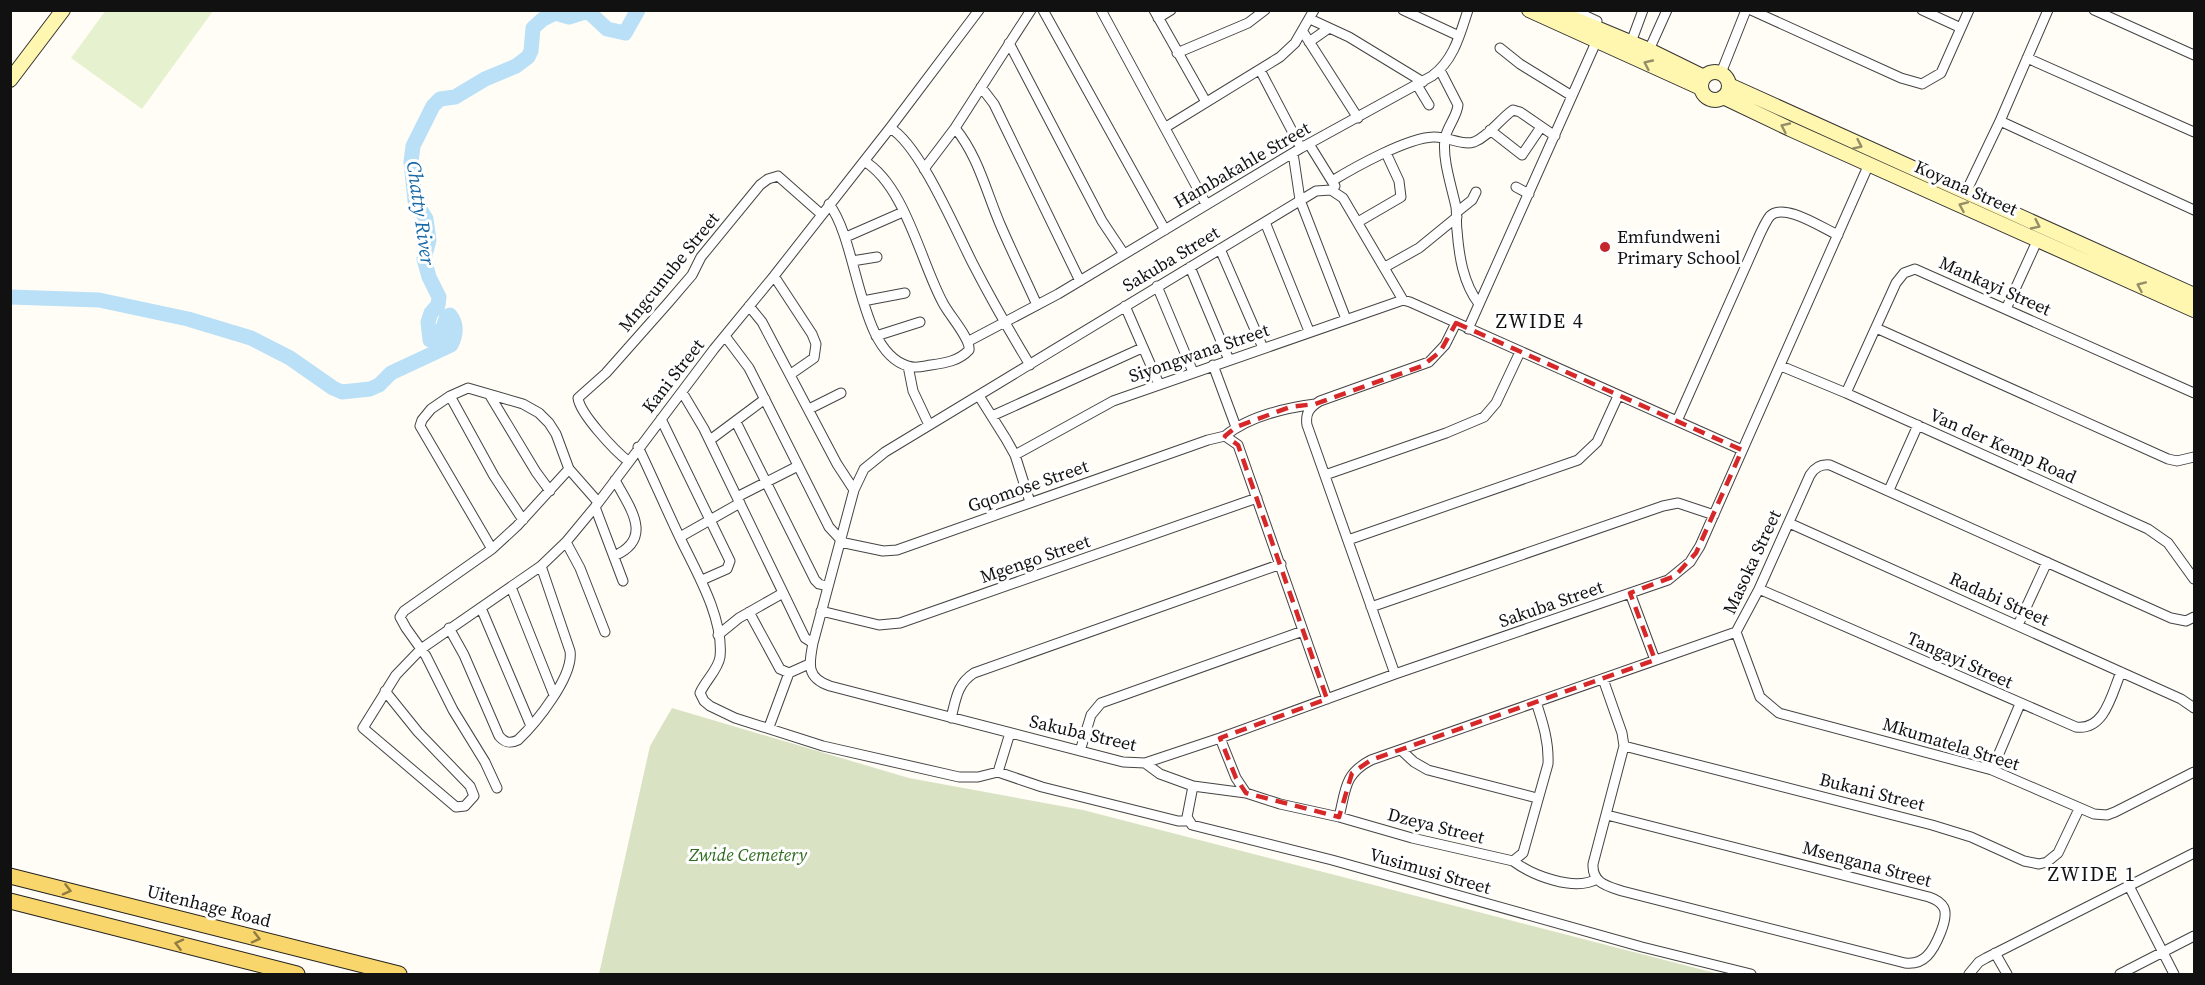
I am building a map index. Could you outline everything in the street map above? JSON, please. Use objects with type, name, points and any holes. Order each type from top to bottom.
[{"type":"main road","points":[[10,80],[63,10]]},
{"type":"main road","name":"Koyana Street","points":[[1530,10],[1702,83]]},
{"type":"main road","name":"Koyana Street","points":[[1554,10],[1650,48],[1702,83],[1705,97],[1719,100],[1725,85]]},
{"type":"main road","points":[[1702,83],[1712,72],[1725,85]]},
{"type":"main road","name":"Koyana Street","points":[[1725,85],[1869,164],[2194,310]]},
{"type":"main road","name":"Koyana Street","points":[[1725,85],[2194,296]]},
{"type":"main road","name":"Uitenhage Road","points":[[10,876],[399,975]]},
{"type":"main road","points":[[10,901],[297,975]]},
{"type":"street","points":[[924,169],[955,128],[1031,10]]},
{"type":"street","points":[[1043,10],[1165,230]]},
{"type":"street","points":[[1101,10],[1206,204]]},
{"type":"street","points":[[1171,10],[1156,14],[1206,102]]},
{"type":"street","points":[[1177,53],[1265,10]]},
{"type":"street","points":[[1403,10],[1459,36]]},
{"type":"street","name":"Hambakahle Street","points":[[969,344],[1004,322],[1080,281],[1301,148],[1440,70],[1450,57],[1468,10]]},
{"type":"street","points":[[1573,10],[1634,37],[1650,48],[1667,10]]},
{"type":"street","points":[[1634,37],[1643,10]]},
{"type":"street","points":[[1725,85],[1748,10],[1901,78],[1922,84],[1941,73],[1969,10]]},
{"type":"street","points":[[1922,10],[1961,28]]},
{"type":"street","points":[[1966,192],[2000,121],[2048,10]]},
{"type":"street","points":[[2094,10],[2194,56]]},
{"type":"street","name":"Kani Street","points":[[385,692],[418,732],[470,786],[474,796],[465,806],[456,807],[363,728],[385,692],[396,675],[421,649],[541,566],[566,542],[597,505],[638,447],[724,336],[890,128],[977,11]]},
{"type":"street","points":[[1166,127],[1260,70],[1288,50],[1303,32],[1312,15],[1329,28],[1358,42],[1420,83],[1429,105]]},
{"type":"street","points":[[1309,42],[1329,28]]},
{"type":"street","points":[[1303,32],[1358,118]]},
{"type":"street","points":[[1468,329],[1597,40]]},
{"type":"street","points":[[1009,43],[1102,221],[1124,254]]},
{"type":"street","points":[[1500,48],[1520,64],[1572,96]]},
{"type":"street","points":[[2027,58],[2194,132]]},
{"type":"street","points":[[1260,70],[1301,148],[1332,181],[1403,300],[1742,450]]},
{"type":"street","points":[[1440,70],[1458,105],[1445,137],[1448,166],[1457,215],[1462,270],[1479,304]]},
{"type":"street","points":[[981,87],[994,104],[1080,281]]},
{"type":"street","points":[[1332,181],[1364,162],[1428,137],[1445,137],[1470,143],[1478,140],[1515,109],[1555,136]]},
{"type":"street","points":[[2000,121],[2194,210]]},
{"type":"street","points":[[1490,130],[1520,159],[1541,127]]},
{"type":"street","points":[[890,128],[904,139],[924,169],[1004,322],[1030,365]]},
{"type":"street","points":[[955,128],[970,149],[1000,224],[1037,305]]},
{"type":"street","points":[[1301,148],[1304,197],[1346,319]]},
{"type":"street","points":[[1358,222],[1401,197],[1400,182],[1386,153]]},
{"type":"street","points":[[829,204],[839,219],[846,237],[863,301],[876,336],[893,357],[916,368],[954,361],[966,354],[969,344],[939,296],[903,212],[881,175],[864,161]]},
{"type":"street","name":"Sakuba Street","points":[[1304,197],[929,425],[874,460],[864,469],[854,490],[813,643],[809,664],[820,683],[1123,762],[1145,763],[1668,580],[1684,568],[1696,553],[1869,164]]},
{"type":"street","name":"Mngcunube Street","points":[[628,461],[618,453],[580,407],[578,398],[606,373],[692,275],[701,257],[760,185],[778,176],[821,214]]},
{"type":"street","points":[[1516,187],[1529,194]]},
{"type":"street","points":[[1304,197],[1326,189],[1343,198]]},
{"type":"street","points":[[1385,267],[1419,248],[1457,215],[1472,200],[1476,192]]},
{"type":"street","points":[[1677,421],[1770,216],[1779,211],[1790,212],[1838,235]]},
{"type":"street","points":[[846,237],[903,212]]},
{"type":"street","points":[[1265,222],[1309,331]]},
{"type":"street","points":[[2006,309],[2038,239]]},
{"type":"street","points":[[1220,249],[1263,348]]},
{"type":"street","points":[[852,261],[877,257]]},
{"type":"street","points":[[1190,267],[1229,360]]},
{"type":"street","name":"Mankayi Street","points":[[1846,393],[1896,284],[1904,273],[1918,270],[2194,393]]},
{"type":"street","points":[[774,276],[812,334],[816,344],[814,358],[791,374]]},
{"type":"street","points":[[1157,286],[1193,372]]},
{"type":"street","points":[[863,301],[905,293]]},
{"type":"street","name":"Siyongwana Street","points":[[1015,455],[1113,401],[1403,300]]},
{"type":"street","points":[[749,306],[762,322],[834,458],[854,490]]},
{"type":"street","points":[[1125,306],[1159,384]]},
{"type":"street","points":[[876,336],[920,322]]},
{"type":"street","points":[[1327,699],[1238,445],[1234,440],[1225,436],[1236,427],[1290,407],[1317,403],[1422,366],[1440,352],[1456,323]]},
{"type":"street","points":[[1876,328],[2168,459],[2177,461],[2194,457]]},
{"type":"street","points":[[724,336],[748,368],[829,527],[840,541]]},
{"type":"street","points":[[993,416],[1142,348]]},
{"type":"street","points":[[1325,475],[1484,417],[1496,403],[1520,352]]},
{"type":"street","points":[[1213,365],[1236,427]]},
{"type":"street","points":[[908,366],[913,391],[929,425]]},
{"type":"street","name":"Van der Kemp Road","points":[[1781,366],[2148,529],[2168,543],[2194,579]]},
{"type":"street","points":[[492,549],[420,426],[431,409],[450,396],[468,388],[523,404],[539,413],[556,434],[569,469],[597,505],[623,581]]},
{"type":"street","points":[[682,392],[710,440],[805,638],[813,643]]},
{"type":"street","points":[[808,409],[841,393]]},
{"type":"street","points":[[489,394],[550,491]]},
{"type":"street","points":[[450,396],[494,476],[523,520]]},
{"type":"street","points":[[979,396],[1015,455],[1030,502]]},
{"type":"street","points":[[1348,540],[1578,460],[1597,442],[1618,396]]},
{"type":"street","points":[[710,440],[765,399]]},
{"type":"street","points":[[1317,403],[1308,412],[1307,425],[1395,674]]},
{"type":"street","points":[[661,419],[711,519],[730,564],[727,569],[702,580]]},
{"type":"street","points":[[736,422],[815,579],[819,584],[828,586]]},
{"type":"street","points":[[1889,490],[1918,425]]},
{"type":"street","name":"Gqomose Street","points":[[840,541],[883,551],[897,550],[1225,436]]},
{"type":"street","points":[[638,447],[702,580],[718,635],[720,658],[716,668],[704,682],[700,693],[704,701],[735,718],[823,746],[959,777],[978,777],[998,772],[1010,733]]},
{"type":"street","name":"Masoka Street","points":[[1339,817],[1352,772],[1371,760],[1736,632],[1760,589],[1810,475],[1820,466],[1830,465],[1889,490],[2171,618],[2186,621],[2194,618]]},
{"type":"street","points":[[680,537],[711,519],[766,480],[798,466]]},
{"type":"street","points":[[497,788],[485,762],[453,710],[421,649],[403,624],[401,614],[492,549],[523,520],[569,469]]},
{"type":"street","points":[[614,556],[622,553],[631,545],[638,529],[615,480]]},
{"type":"street","name":"Mgengo Street","points":[[821,611],[879,625],[900,623],[1257,498]]},
{"type":"street","points":[[1371,607],[1663,506],[1678,503],[1714,515]]},
{"type":"street","name":"Radabi Street","points":[[1789,523],[2181,699],[2194,708]]},
{"type":"street","points":[[566,542],[580,568],[605,632]]},
{"type":"street","points":[[2018,625],[2047,562]]},
{"type":"street","points":[[951,718],[957,692],[966,679],[974,673],[1281,564]]},
{"type":"street","points":[[449,628],[464,655],[499,736],[506,742],[512,743],[518,740],[554,695],[568,668],[571,656],[541,566]]},
{"type":"street","points":[[511,587],[554,695]]},
{"type":"street","name":"Tangayi Street","points":[[1760,589],[2068,725],[2089,727],[2101,718],[2121,672]]},
{"type":"street","points":[[718,635],[728,625],[783,593]]},
{"type":"street","points":[[1630,593],[1655,660]]},
{"type":"street","points":[[481,608],[531,726]]},
{"type":"street","points":[[749,612],[776,665],[782,672],[789,673],[809,664]]},
{"type":"street","points":[[1080,751],[1091,715],[1101,704],[1303,631]]},
{"type":"street","name":"Mkumatela Street","points":[[1736,632],[1760,697],[1779,712],[1992,770],[2079,809],[2101,816],[2126,807],[2194,772]]},
{"type":"street","points":[[769,727],[789,673]]},
{"type":"street","points":[[1598,881],[1593,864],[1624,746],[1622,733],[1603,678]]},
{"type":"street","points":[[1513,861],[1523,853],[1548,764],[1549,748],[1545,727],[1536,702]]},
{"type":"street","points":[[1992,770],[2020,704]]},
{"type":"street","points":[[1220,738],[1236,778],[1246,792]]},
{"type":"street","name":"Bukani Street","points":[[1624,746],[1932,825],[1971,837],[2032,864],[2047,862],[2058,854],[2079,809]]},
{"type":"street","points":[[1401,750],[1414,762],[1428,770],[1537,798]]},
{"type":"street","points":[[1145,763],[1161,774],[1193,786],[1188,822]]},
{"type":"street","name":"Vusimusi Street","points":[[998,772],[1041,787],[1188,822],[1229,835],[1332,860],[1751,975]]},
{"type":"street","name":"Dzeya Street","points":[[1193,786],[1246,792],[1280,804],[1513,861],[1524,869],[1570,883],[1589,884],[1598,881]]},
{"type":"street","name":"Msengana Street","points":[[1598,881],[1622,891],[1905,963],[1912,963],[1926,957],[1932,950],[1946,915],[1941,903],[1929,897],[1607,815]]},
{"type":"street","points":[[1969,975],[1979,962],[1995,953],[2194,853]]},
{"type":"street","points":[[2129,886],[2174,975]]},
{"type":"street","points":[[2120,975],[2194,936]]},
{"type":"street","points":[[1995,953],[2007,975]]},
{"type":"highlighted area","points":[[1456,323],[1742,450],[1696,553],[1675,576],[1630,593],[1655,660],[1371,760],[1352,773],[1339,817],[1246,793],[1236,778],[1220,738],[1327,699],[1238,445],[1225,436],[1236,427],[1290,407],[1315,404],[1422,366],[1440,352]]},
{"type":"green space","points":[[106,10],[213,11],[142,109],[71,58]]},
{"type":"green space","name":"Zwide Cemetery","points":[[672,708],[909,778],[1083,810],[1719,974],[599,974],[650,746]]},
{"type":"waterway","name":"Chatty River","points":[[10,297],[99,300],[188,319],[251,338],[290,358],[342,392],[370,389],[379,385],[391,373],[451,345],[455,333],[454,322],[450,315],[447,316],[439,336],[434,341],[430,340],[428,322],[431,313],[438,305],[439,297],[429,277],[424,259],[429,240],[426,219],[415,201],[411,162],[413,146],[433,106],[440,99],[455,97],[485,79],[516,66],[528,57],[531,51],[533,28],[543,19],[555,13],[569,17],[585,12],[591,14],[607,29],[625,33],[638,10]]},
{"type":"place","name":"Emfundweni Primary School","points":[[1605,247]]},
{"type":"district","name":"ZWIDE 4","points":[[1540,321]]},
{"type":"district","name":"ZWIDE 1","points":[[2092,874]]}]
